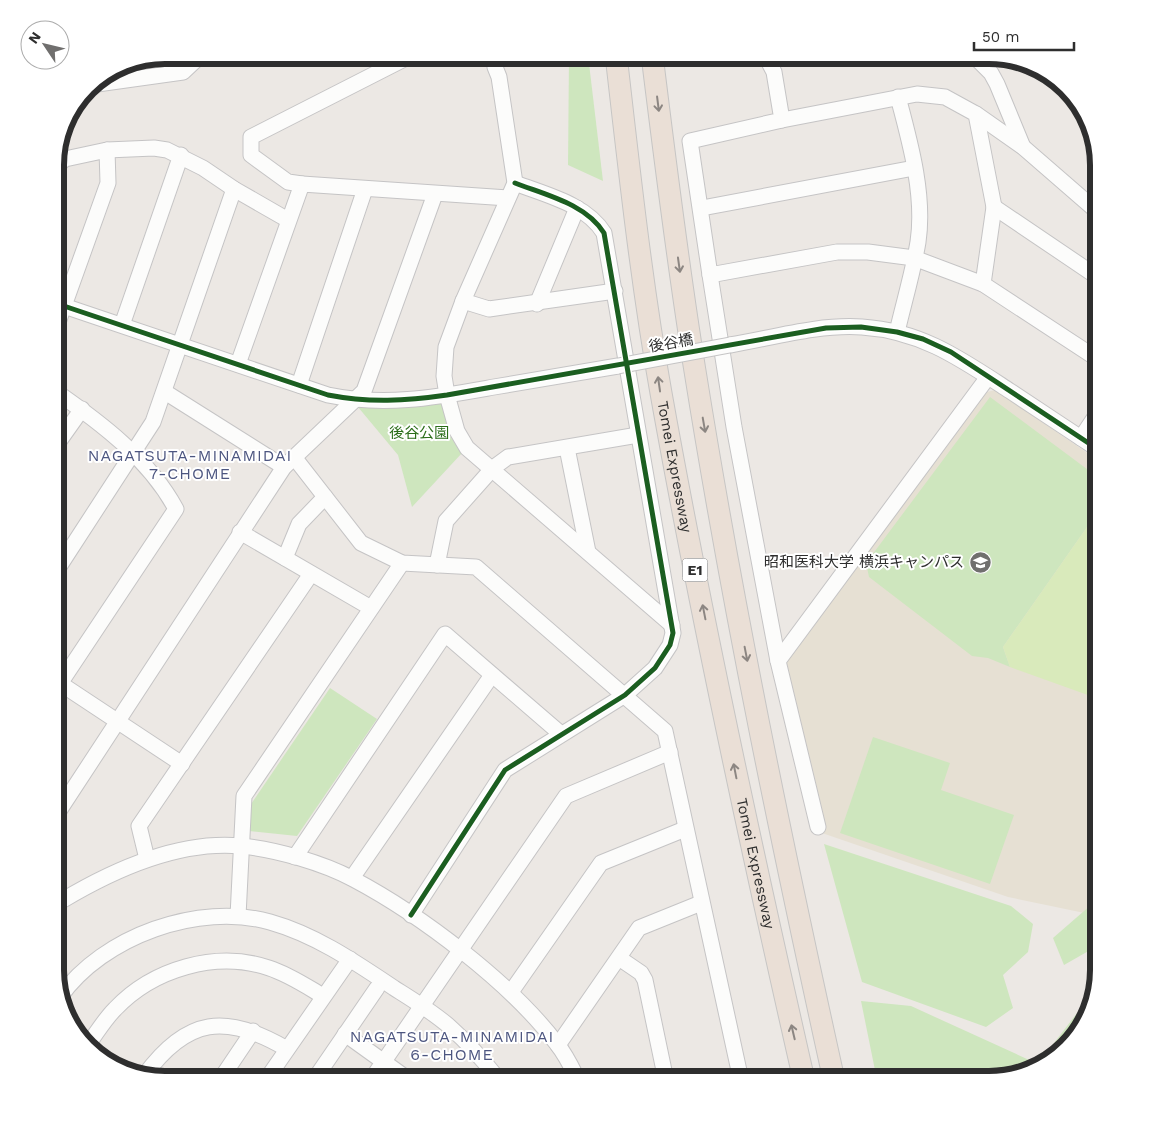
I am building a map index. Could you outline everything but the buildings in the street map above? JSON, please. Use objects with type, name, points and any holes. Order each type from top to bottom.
[{"type":"highway","name":"Tomei Expressway","points":[[617,64],[660,390],[743,810],[802,1071]]},
{"type":"highway","name":"Tomei Expressway","points":[[653,64],[669,195],[692,351],[725,550],[792,887],[832,1071]]},
{"type":"street","points":[[105,84],[183,72],[191,64]]},
{"type":"street","points":[[394,64],[251,137],[251,155],[288,182],[508,198]]},
{"type":"street","points":[[495,64],[515,183],[463,301],[446,347],[444,376],[457,431],[467,448],[493,468],[672,624]]},
{"type":"street","points":[[770,64],[774,72],[782,120]]},
{"type":"street","points":[[982,64],[991,73],[997,84],[1023,147]]},
{"type":"street","points":[[818,826],[778,661],[734,427],[710,275],[702,208],[690,141],[782,120],[898,97],[917,94],[945,97],[976,114],[1023,147],[1090,205]]},
{"type":"street","points":[[897,332],[918,240],[918,204],[914,168],[898,97]]},
{"type":"street","points":[[976,114],[994,207],[983,284]]},
{"type":"street","points":[[64,160],[107,150],[154,148],[181,156],[288,220]]},
{"type":"street","points":[[64,293],[108,183],[107,150]]},
{"type":"street","points":[[122,325],[181,156]]},
{"type":"street","points":[[702,208],[914,168]]},
{"type":"street","points":[[411,915],[505,770],[625,695],[655,668],[670,645],[672,624],[604,234],[596,221],[577,208],[515,183]]},
{"type":"street","points":[[238,364],[302,184]]},
{"type":"street","points":[[64,549],[135,453],[154,422],[179,344],[234,189]]},
{"type":"street","points":[[299,385],[365,189]]},
{"type":"street","points":[[64,803],[118,721],[226,544],[240,532],[289,462],[364,391],[435,194]]},
{"type":"street","points":[[994,207],[1090,272]]},
{"type":"street","points":[[536,304],[577,208]]},
{"type":"street","points":[[710,275],[837,252],[868,252],[914,258],[983,284],[1090,354]]},
{"type":"street","points":[[463,301],[489,309],[615,292]]},
{"type":"street","name":"後谷橋","points":[[64,307],[328,395],[355,400],[385,402],[447,395],[826,328],[861,327],[897,332],[923,339],[951,352],[1090,444]]},
{"type":"street","points":[[778,661],[988,377]]},
{"type":"street","points":[[165,392],[289,462],[325,497],[361,543],[402,564],[476,567],[625,695],[665,732],[739,1071]]},
{"type":"street","points":[[64,397],[82,409],[135,453],[179,512],[64,675]]},
{"type":"street","points":[[64,434],[82,409]]},
{"type":"street","points":[[1081,438],[1090,424]]},
{"type":"street","points":[[437,565],[446,521],[493,468],[508,457],[638,435]]},
{"type":"street","points":[[567,448],[588,552]]},
{"type":"street","points":[[285,558],[299,524],[325,497]]},
{"type":"street","points":[[240,532],[371,608]]},
{"type":"street","points":[[238,916],[244,796],[402,564]]},
{"type":"street","points":[[147,859],[139,826],[311,574]]},
{"type":"street","points":[[295,857],[445,634],[561,734]]},
{"type":"street","points":[[352,878],[492,675]]},
{"type":"street","points":[[64,689],[118,721],[182,764]]},
{"type":"street","points":[[377,1071],[566,796],[670,752]]},
{"type":"street","points":[[512,992],[601,863],[685,829]]},
{"type":"street","points":[[64,899],[98,879],[147,859],[187,849],[240,846],[295,857],[352,878],[411,915],[460,951],[512,992],[558,1045],[573,1071]]},
{"type":"street","points":[[558,1045],[639,928],[701,903]]},
{"type":"street","points":[[66,988],[87,968],[130,938],[154,928],[202,919],[238,916],[269,922],[299,931],[350,959],[422,1006],[464,1039],[491,1071]]},
{"type":"street","points":[[619,958],[641,974],[645,980],[664,1071]]},
{"type":"street","points":[[272,1071],[350,959]]},
{"type":"street","points":[[91,1040],[114,1010],[130,995],[153,980],[185,966],[209,962],[249,963],[288,976],[323,996]]},
{"type":"street","points":[[320,1071],[377,988]]},
{"type":"street","points":[[148,1070],[155,1060],[182,1036],[212,1026],[232,1025],[253,1031],[287,1049]]},
{"type":"street","points":[[226,1071],[253,1031]]},
{"type":"street","points":[[345,1034],[397,1071]]},
{"type":"shaded area","points":[[773,64],[786,64],[775,68]]},
{"type":"shaded area","name":"昭和医科大学 横浜キャンパス","points":[[995,390],[1090,455],[1090,914],[1008,897],[822,833],[786,663],[987,392]]},
{"type":"green space","points":[[569,64],[589,64],[603,181],[568,165]]},
{"type":"green space","points":[[990,397],[1090,471],[1090,523],[1003,647],[1010,667],[988,658],[972,656],[869,577],[866,563]]},
{"type":"green space","name":"後谷公園","points":[[441,401],[450,436],[462,453],[412,507],[398,455],[358,407],[385,407]]},
{"type":"green space","points":[[1090,523],[1090,696],[1010,667],[1003,647]]},
{"type":"green space","points":[[330,688],[377,719],[297,836],[249,831],[249,807]]},
{"type":"green space","points":[[873,737],[950,763],[941,790],[1014,815],[990,884],[840,833]]},
{"type":"green space","points":[[824,844],[1011,906],[1033,924],[1028,952],[1003,975],[1013,1008],[986,1027],[862,982]]},
{"type":"green space","points":[[1090,906],[1090,950],[1064,965],[1053,938]]},
{"type":"green space","points":[[861,1001],[911,1006],[1033,1062],[1016,1068],[990,1071],[875,1071]]},
{"type":"green space","points":[[1077,1013],[1081,1013],[1069,1032],[1061,1042],[1046,1053]]},
{"type":"cycle path","points":[[411,915],[505,770],[625,695],[655,668],[670,645],[673,633],[604,233],[596,223],[576,208],[552,196],[515,183]]},
{"type":"cycle path","points":[[64,306],[328,395],[373,400],[417,399],[447,395],[826,328],[861,327],[897,332],[923,339],[951,352],[1090,444]]},
{"type":"place","name":"昭和医科大学 横浜キャンパス","points":[[980,562]]},
{"type":"district","name":"NAGATSUTA-MINAMIDAI 7-CHOME","points":[[190,464]]},
{"type":"district","name":"NAGATSUTA-MINAMIDAI 6-CHOME","points":[[452,1045]]}]
